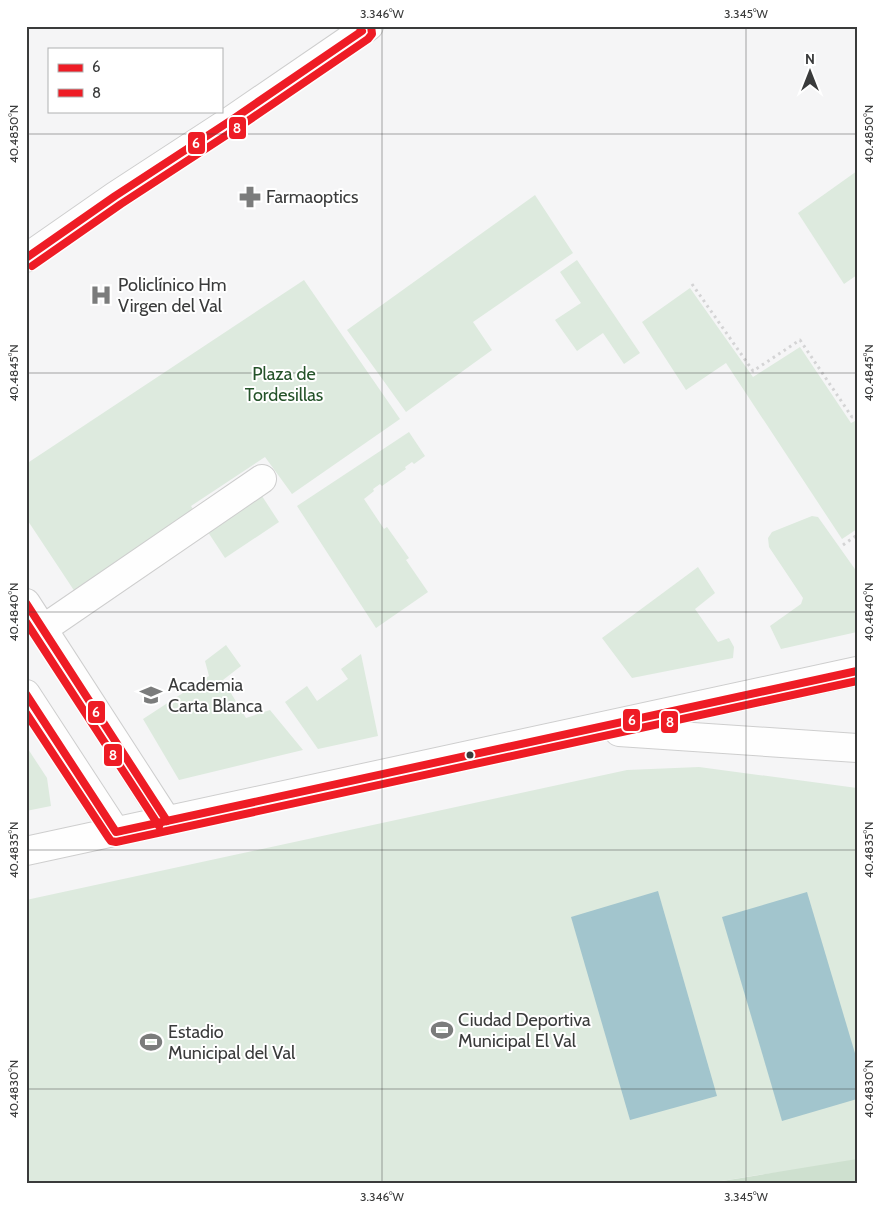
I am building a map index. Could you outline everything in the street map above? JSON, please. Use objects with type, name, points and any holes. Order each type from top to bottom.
[{"type":"street","points":[[26,258],[115,196],[233,119],[364,28]]},
{"type":"street","points":[[43,629],[262,479]]},
{"type":"street","points":[[26,603],[167,821]]},
{"type":"street","points":[[26,851],[857,671]]},
{"type":"street","points":[[26,694],[116,832]]},
{"type":"street","points":[[587,730],[857,748]]},
{"type":"path","points":[[692,284],[753,371],[800,340],[852,417],[857,414]]},
{"type":"path","points":[[843,545],[857,535]]},
{"type":"green space","points":[[857,171],[857,275],[844,284],[798,213]]},
{"type":"green space","points":[[535,195],[573,253],[473,322],[492,350],[406,412],[347,330]]},
{"type":"green space","points":[[577,260],[640,353],[624,364],[603,333],[577,351],[555,320],[581,303],[560,272]]},
{"type":"green space","name":"Plaza de Tordesillas","points":[[304,280],[400,419],[292,494],[265,457],[191,506],[198,517],[81,601],[26,518],[26,464]]},
{"type":"green space","points":[[690,288],[753,377],[800,347],[851,423],[857,420],[857,529],[842,539],[726,363],[686,390],[642,322]]},
{"type":"green space","points":[[409,432],[425,456],[414,464],[412,462],[405,467],[406,469],[382,486],[380,484],[364,499],[384,529],[387,527],[409,558],[406,560],[428,592],[376,628],[297,506]]},
{"type":"green space","points":[[258,490],[279,522],[225,558],[204,526]]},
{"type":"green space","points":[[812,516],[818,517],[857,572],[857,632],[781,649],[770,626],[801,604],[803,598],[769,547],[768,538],[772,532]]},
{"type":"green space","points":[[698,567],[715,593],[695,609],[718,642],[729,638],[734,647],[733,658],[632,678],[602,638]]},
{"type":"green space","points":[[226,645],[241,666],[223,680],[246,718],[270,710],[303,750],[179,780],[143,719],[209,676],[205,661]]},
{"type":"green space","points":[[361,654],[378,736],[318,749],[285,702],[307,686],[317,701],[348,679],[341,669]]},
{"type":"green space","points":[[28,749],[47,778],[51,806],[26,811],[26,750]]},
{"type":"green space","name":"Ciudad Deportiva Municipal El Val","points":[[699,767],[857,788],[857,1162],[704,1184],[26,1184],[26,900],[627,770]]},
{"type":"green space","points":[[857,1159],[857,1184],[704,1184]]},
{"type":"water","points":[[658,891],[717,1096],[630,1120],[571,917]]},
{"type":"water","points":[[807,892],[857,1060],[857,1099],[782,1121],[722,917]]},
{"type":"transit line","name":"6","points":[[26,258],[115,196],[233,119],[362,31],[359,26]]},
{"type":"transit line","name":"8","points":[[32,266],[121,204],[239,127],[368,39],[372,34],[371,26]]},
{"type":"transit line","name":"6","points":[[26,603],[167,821]]},
{"type":"transit line","name":"8","points":[[26,622],[159,826]]},
{"type":"transit line","name":"6","points":[[26,694],[116,832],[857,671]]},
{"type":"transit line","name":"8","points":[[26,713],[108,837],[111,841],[116,842],[857,681]]},
{"type":"place","name":"Farmaoptics","points":[[250,197]]},
{"type":"place","name":"Policlínico Hm Virgen del Val","points":[[101,295]]},
{"type":"place","name":"Academia Carta Blanca","points":[[151,695]]},
{"type":"place","name":"Ciudad Deportiva Municipal El Val","points":[[442,1030]]},
{"type":"place","name":"Estadio Municipal del Val","points":[[151,1042]]}]
